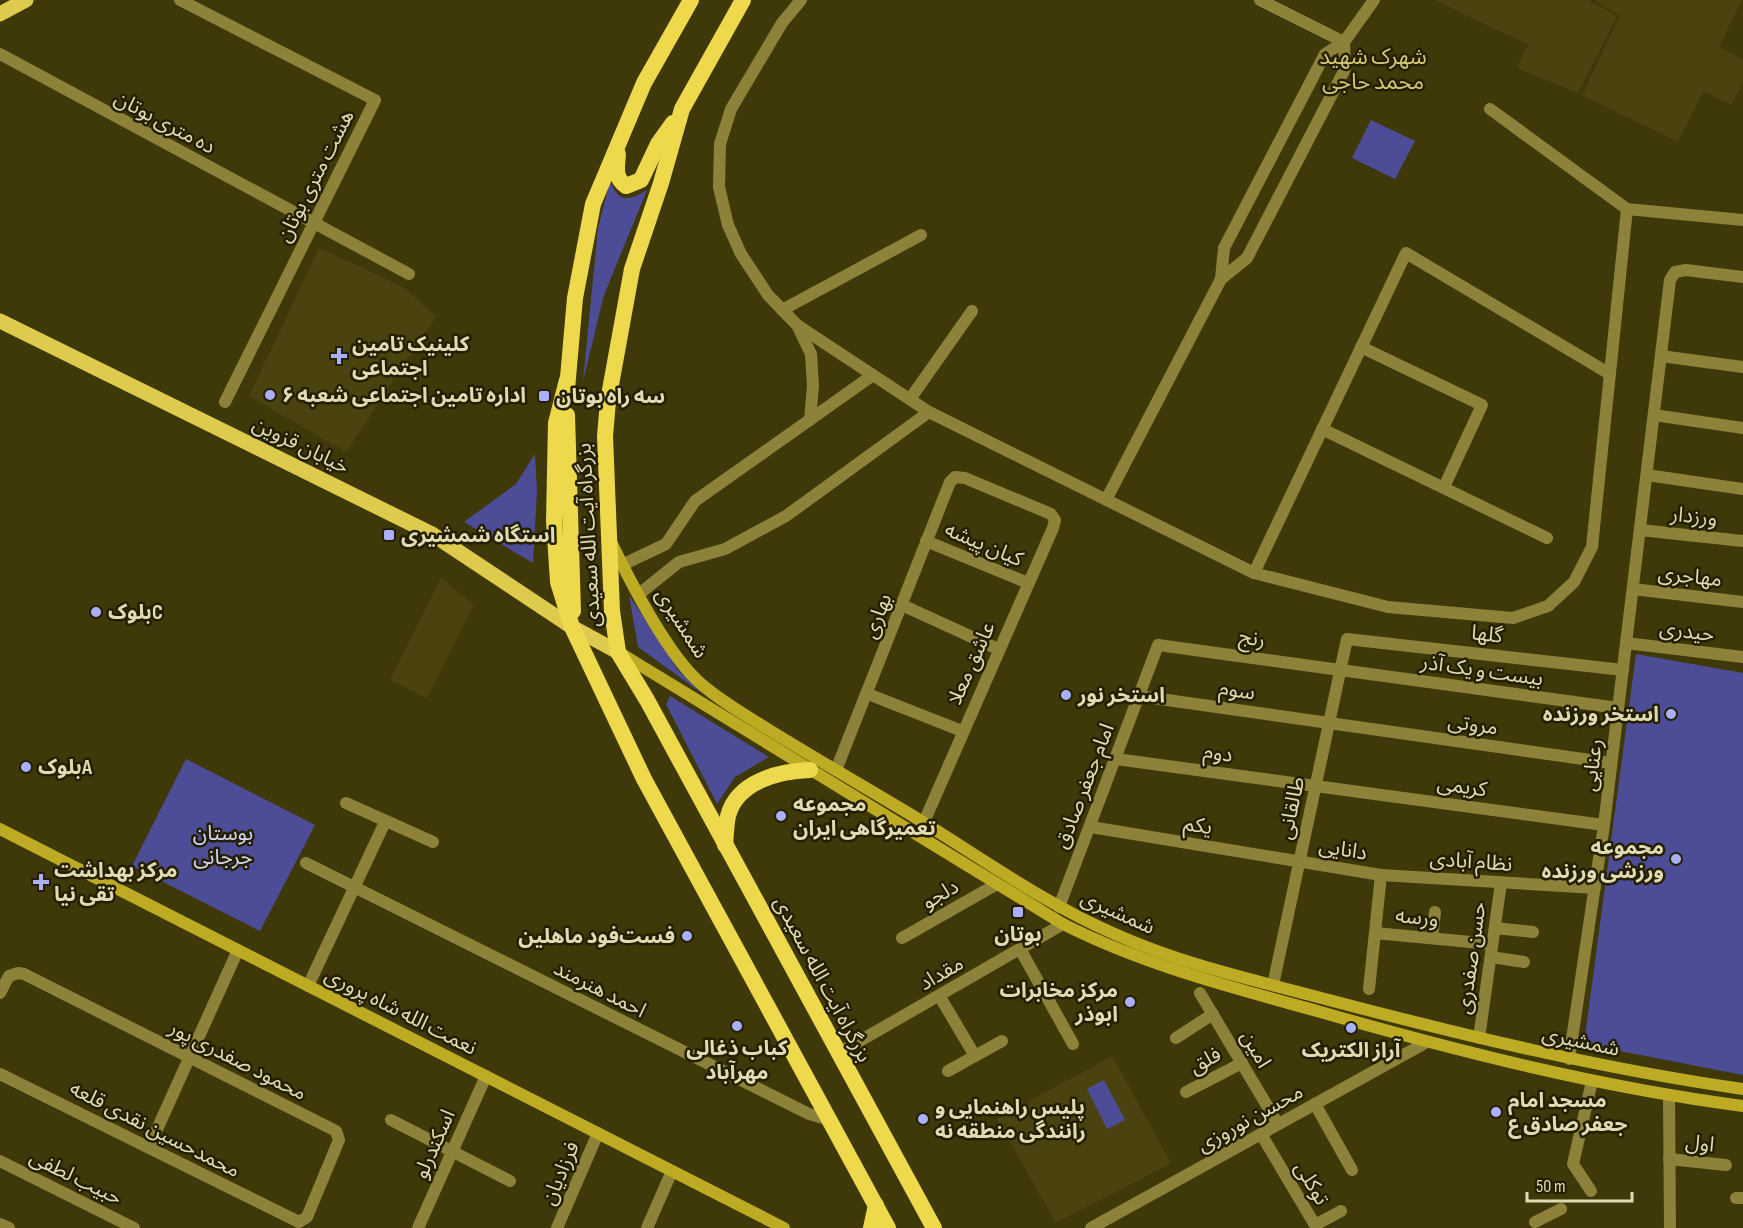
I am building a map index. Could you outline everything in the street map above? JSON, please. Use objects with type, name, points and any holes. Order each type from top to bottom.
[{"type":"highway","name":"بزرگراه آیت الله سعیدی","points":[[691,0],[644,83],[592,204],[575,298],[567,381],[573,570],[572,627],[644,778],[888,1228]]},
{"type":"highway","name":"بزرگراه آیت الله سعیدی","points":[[743,0],[682,109],[661,183],[632,269],[614,367],[605,436],[612,612],[618,652],[647,700],[837,1054],[934,1228]]},
{"type":"highway","points":[[619,141],[617,173],[620,181],[626,186],[634,185],[641,180],[658,144],[682,109]]},
{"type":"highway","points":[[725,845],[728,814],[748,790],[764,778],[784,771],[810,770]]},
{"type":"highway","points":[[871,1228],[876,1205]]},
{"type":"main road","points":[[0,14],[26,0]]},
{"type":"main road","name":"خیابان قزوین","points":[[0,321],[432,534],[572,627],[618,652]]},
{"type":"main road","name":"شمشیری","points":[[608,535],[622,565],[666,641],[699,682],[741,712],[924,822],[1000,879],[1058,916],[1155,964],[1427,1042],[1592,1081],[1669,1096],[1743,1106]]},
{"type":"main road","name":"شمشیری","points":[[618,652],[918,836],[1000,879]]},
{"type":"main road","points":[[918,836],[924,822]]},
{"type":"main road","name":"نعمت الله شاه پروری","points":[[0,829],[784,1228]]},
{"type":"main road","name":"شمشیری","points":[[1058,916],[1072,914],[1119,936],[1168,954],[1431,1027],[1569,1059],[1669,1079],[1743,1089]]},
{"type":"main road","points":[[1269,998],[1273,985]]},
{"type":"main road","points":[[1427,1042],[1431,1027]]},
{"type":"main road","points":[[1476,1054],[1479,1038]]},
{"type":"main road","points":[[1565,1074],[1569,1059]]},
{"type":"main road","points":[[1592,1081],[1596,1064]]},
{"type":"main road","points":[[1669,1079],[1669,1096]]},
{"type":"street","name":"هشت متری بوتان","points":[[180,0],[375,99],[225,402]]},
{"type":"street","points":[[801,0],[782,23],[731,109],[720,144],[719,187],[728,225],[741,254],[768,296],[797,325],[929,412],[1107,498],[1254,573],[1388,607],[1513,618],[1548,606],[1574,582],[1592,547],[1627,209]]},
{"type":"street","points":[[1260,0],[1344,42]]},
{"type":"street","points":[[1107,498],[1221,279],[1224,248],[1325,54],[1344,42],[1374,0]]},
{"type":"street","points":[[1221,279],[1248,258],[1345,69],[1344,42]]},
{"type":"street","name":"ده متری بوتان","points":[[0,54],[312,224],[409,274]]},
{"type":"street","points":[[1490,109],[1627,209],[1743,220]]},
{"type":"street","points":[[782,310],[921,235]]},
{"type":"street","points":[[1254,573],[1406,253],[1610,374]]},
{"type":"street","name":"رعنایی","points":[[1569,1059],[1604,825],[1670,280],[1675,272],[1686,270],[1743,277]]},
{"type":"street","points":[[910,399],[972,310]]},
{"type":"street","points":[[797,325],[811,354],[813,386],[810,420]]},
{"type":"street","points":[[1361,347],[1482,405],[1444,486]]},
{"type":"street","points":[[1661,356],[1743,367]]},
{"type":"street","points":[[622,565],[666,544],[695,501],[873,375]]},
{"type":"street","points":[[639,594],[679,562],[725,549],[786,516],[929,412]]},
{"type":"street","points":[[1654,415],[1743,429]]},
{"type":"street","points":[[1322,429],[1444,486],[1547,538]]},
{"type":"street","points":[[1647,475],[1743,489]]},
{"type":"street","name":"عاشق معلا","points":[[924,822],[1054,520],[1051,514],[965,478],[955,477]]},
{"type":"street","name":"بهاری","points":[[836,770],[868,694],[926,540],[950,482],[955,477]]},
{"type":"street","name":"ورزدار","points":[[1640,530],[1743,541]]},
{"type":"street","name":"کیان پیشه","points":[[926,540],[1028,583]]},
{"type":"street","name":"مهاجری","points":[[1633,589],[1743,602]]},
{"type":"street","points":[[902,605],[998,649]]},
{"type":"street","name":"طالقانی","points":[[1273,985],[1347,639]]},
{"type":"street","name":"گلها","points":[[1347,639],[1623,670]]},
{"type":"street","name":"حیدری","points":[[1626,643],[1743,657]]},
{"type":"street","name":"رنج","points":[[1158,645],[1341,670]]},
{"type":"street","name":"امام جعفر صادق","points":[[1058,916],[1158,645]]},
{"type":"street","name":"بیست و یک آذر","points":[[1341,670],[1618,708]]},
{"type":"street","points":[[868,694],[962,731]]},
{"type":"street","name":"سوم","points":[[1139,696],[1329,723]]},
{"type":"street","name":"مروتی","points":[[1329,723],[1611,763]]},
{"type":"street","name":"دوم","points":[[1116,759],[1316,786]]},
{"type":"street","name":"کریمی","points":[[1316,786],[1604,825]]},
{"type":"street","points":[[346,803],[433,842]]},
{"type":"street","points":[[308,986],[385,822]]},
{"type":"street","name":"یکم","points":[[1091,827],[1299,862]]},
{"type":"street","name":"دانایی","points":[[1299,862],[1381,875]]},
{"type":"street","name":"احمد هنرمند","points":[[306,863],[809,1114],[830,1120]]},
{"type":"street","name":"نظام آبادی","points":[[1381,875],[1595,888]]},
{"type":"street","name":"ورسه","points":[[1369,989],[1381,875]]},
{"type":"street","name":"دلجو","points":[[902,938],[1000,879]]},
{"type":"street","name":"حسن صفدری","points":[[1479,1038],[1501,883]]},
{"type":"street","points":[[1432,938],[1435,912]]},
{"type":"street","name":"مقداد","points":[[837,1054],[1020,950],[1058,916]]},
{"type":"street","points":[[1495,928],[1533,932]]},
{"type":"street","name":"ورسه","points":[[1375,933],[1432,938],[1491,951],[1524,962]]},
{"type":"street","points":[[149,1147],[238,950]]},
{"type":"street","points":[[1020,950],[1073,1044]]},
{"type":"street","name":"محمود صفدری پور","points":[[0,993],[9,976],[24,974],[338,1133],[338,1142],[307,1217],[299,1222],[292,1221]]},
{"type":"street","name":"امین","points":[[1200,993],[1278,1124]]},
{"type":"street","points":[[940,997],[975,1056]]},
{"type":"street","points":[[1176,1038],[1213,1014]]},
{"type":"street","points":[[948,1071],[1002,1041]]},
{"type":"street","name":"محسن نوروزی","points":[[1091,1228],[1427,1042]]},
{"type":"street","name":"فلق","points":[[1186,1092],[1242,1063]]},
{"type":"street","name":"محمدحسین نقدی قلعه","points":[[0,1074],[292,1221]]},
{"type":"street","name":"اسکندرلو","points":[[418,1228],[486,1076]]},
{"type":"street","points":[[1591,1191],[1573,1164],[1592,1081]]},
{"type":"street","points":[[1669,1096],[1670,1228]]},
{"type":"street","points":[[1315,1104],[1352,1170]]},
{"type":"street","points":[[391,1120],[510,1181]]},
{"type":"street","name":"فرزادیان","points":[[557,1228],[598,1133]]},
{"type":"street","name":"توکلی","points":[[1261,1134],[1315,1225],[1341,1211]]},
{"type":"street","name":"اول","points":[[1669,1159],[1726,1165]]},
{"type":"street","name":"حبیب لطفی","points":[[0,1161],[119,1225],[134,1228]]},
{"type":"street","points":[[647,1228],[672,1171]]},
{"type":"street","points":[[1544,1222],[1561,1209]]},
{"type":"street","points":[[0,1224],[9,1228]]},
{"type":"shaded area","points":[[1434,0],[1588,0],[1617,16],[1578,93],[1517,68],[1528,44]]},
{"type":"shaded area","points":[[1594,0],[1742,0],[1719,47],[1743,60],[1743,82],[1731,105],[1703,91],[1678,142],[1582,95],[1620,16]]},
{"type":"shaded area","name":"کلینیک تامین اجتماعی","points":[[319,248],[403,287],[436,316],[346,452],[249,396]]},
{"type":"shaded area","points":[[441,578],[474,605],[427,698],[390,680]]},
{"type":"shaded area","points":[[1112,1056],[1171,1163],[1056,1223],[997,1119]]},
{"type":"green space","points":[[1371,120],[1415,141],[1395,179],[1352,158]]},
{"type":"green space","points":[[610,181],[617,193],[625,198],[647,190],[604,295],[583,381],[598,228]]},
{"type":"green space","points":[[535,454],[537,491],[533,563],[464,522],[516,484]]},
{"type":"green space","points":[[629,595],[678,670],[703,694],[638,647]]},
{"type":"green space","name":"مجموعه ورزشی ورزنده","points":[[1636,654],[1743,673],[1743,1075],[1584,1044]]},
{"type":"green space","points":[[670,696],[769,757],[735,777],[717,804],[666,704]]},
{"type":"green space","name":"بوستان جرجانی","points":[[186,759],[315,825],[260,931],[132,866]]},
{"type":"green space","points":[[1104,1080],[1125,1120],[1107,1129],[1087,1089]]},
{"type":"place","name":"کلینیک تامین اجتماعی","points":[[339,356]]},
{"type":"place","name":"اداره تامین اجتماعی شعبه ۶","points":[[270,395]]},
{"type":"place","name":"سه راه بوتان","points":[[544,396]]},
{"type":"place","name":"استگاه شمشیری","points":[[389,535]]},
{"type":"place","name":"بلوکC","points":[[96,612]]},
{"type":"place","name":"استخر نور","points":[[1066,695]]},
{"type":"place","name":"استخر ورزنده","points":[[1671,714]]},
{"type":"place","name":"بلوکA","points":[[26,767]]},
{"type":"place","name":"مجموعه تعمیرگاهی ایران","points":[[781,816]]},
{"type":"place","name":"مجموعه ورزشی ورزنده","points":[[1676,859]]},
{"type":"place","name":"مرکز بهداشت تقی نیا","points":[[41,882]]},
{"type":"place","name":"بوتان","points":[[1018,912]]},
{"type":"place","name":"فست‌فود ماهلین","points":[[687,936]]},
{"type":"place","name":"مرکز مخابرات ابوذر","points":[[1130,1002]]},
{"type":"place","name":"کباب ذغالی مهرآباد","points":[[737,1026]]},
{"type":"place","name":"آراز الکتریک","points":[[1351,1028]]},
{"type":"place","name":"مسجد امام جعفر صادق ع","points":[[1496,1112]]},
{"type":"place","name":"پلیس راهنمایی و رانندگی منطقه نه","points":[[923,1119]]},
{"type":"district","name":"شهرک شهید محمد حاجی","points":[[1373,68]]}]
